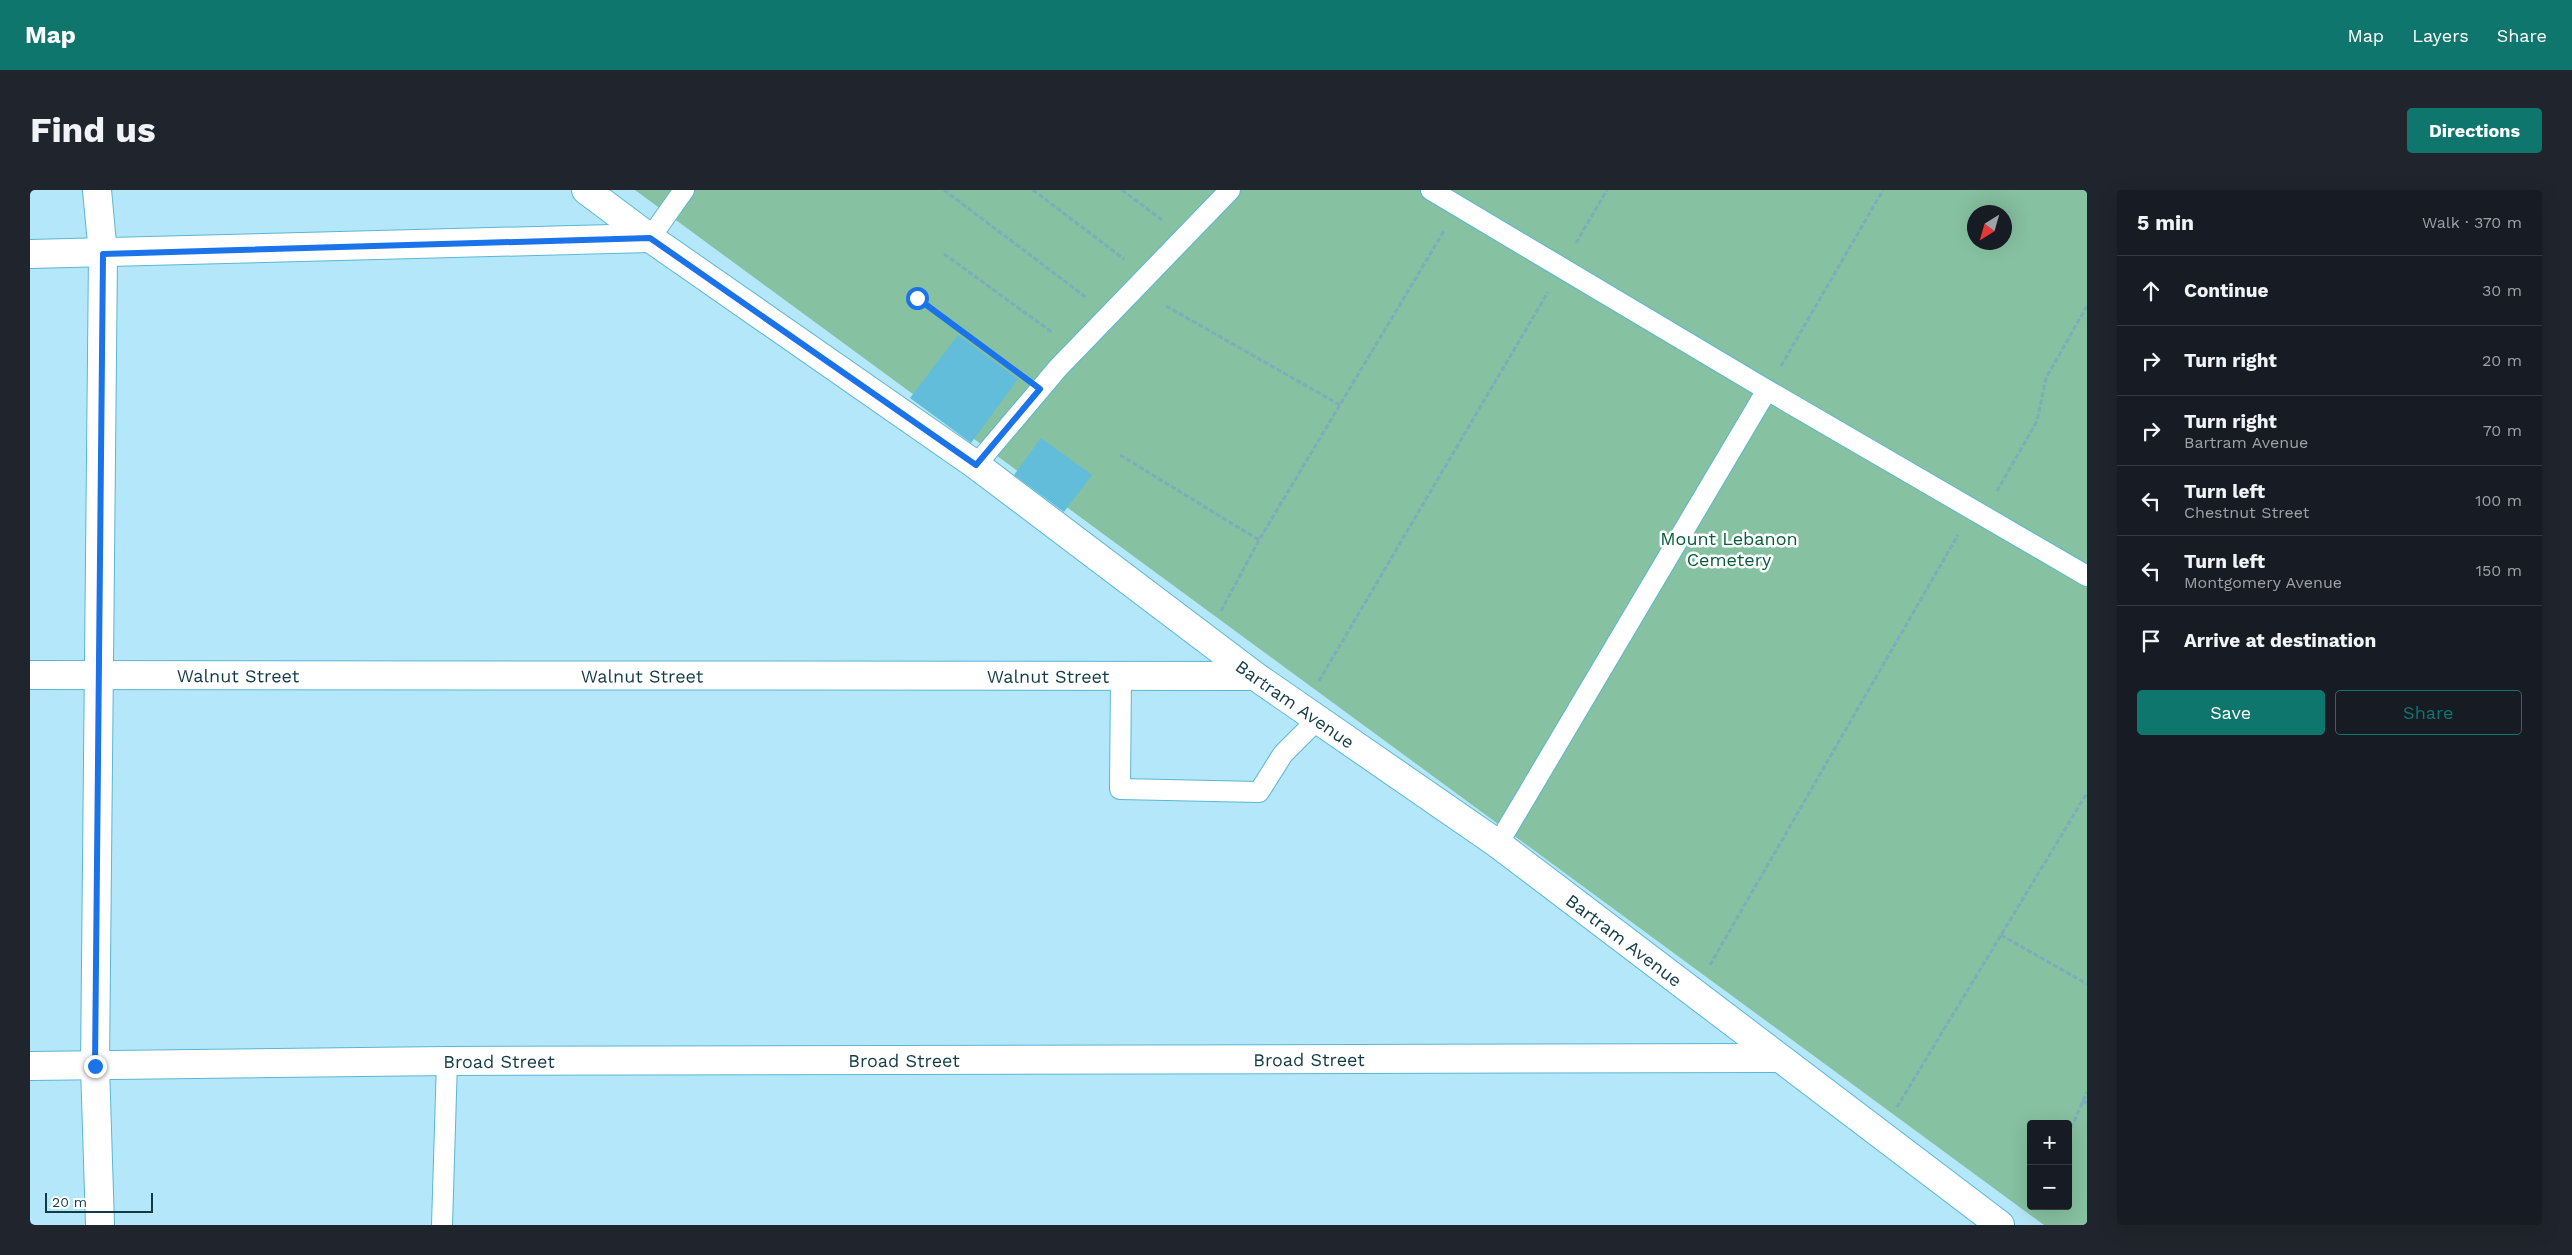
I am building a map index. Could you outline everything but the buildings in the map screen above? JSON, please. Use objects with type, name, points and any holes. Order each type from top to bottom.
[{"type":"street","points":[[97,190],[103,254],[97,675],[95,1066],[100,1225]]},
{"type":"street","name":"Bartram Avenue","points":[[586,190],[650,238],[976,465],[1255,676],[1498,844],[2000,1225]]},
{"type":"street","points":[[30,254],[103,254],[650,238]]},
{"type":"street","name":"Walnut Street","points":[[30,675],[1255,676]]},
{"type":"street","name":"Broad Street","points":[[30,1066],[447,1061],[1778,1058]]},
{"type":"lane","points":[[650,238],[684,190]]},
{"type":"lane","points":[[976,465],[1040,389],[1076,350],[1230,190]]},
{"type":"lane","points":[[1431,190],[1767,390],[2087,576]]},
{"type":"lane","points":[[1498,844],[1767,390]]},
{"type":"lane","points":[[1121,676],[1120,789],[1259,792],[1283,754],[1318,719]]},
{"type":"lane","points":[[442,1225],[447,1061]]},
{"type":"path","points":[[944,190],[1109,315]]},
{"type":"path","points":[[1033,190],[1147,276]]},
{"type":"path","points":[[1122,190],[1185,237]]},
{"type":"path","points":[[1316,686],[1608,190]]},
{"type":"path","points":[[1767,390],[1883,190]]},
{"type":"path","points":[[1219,614],[1259,540],[1459,206]]},
{"type":"path","points":[[944,254],[1076,350]]},
{"type":"path","points":[[917,298],[1040,389]]},
{"type":"path","points":[[1166,306],[1340,404]]},
{"type":"path","points":[[1706,972],[1978,513],[2037,421],[2046,378],[2087,306]]},
{"type":"path","points":[[1120,455],[1259,540]]},
{"type":"path","points":[[1897,1107],[2087,793]]},
{"type":"path","points":[[2001,935],[2087,984]]},
{"type":"path","points":[[2072,1125],[2087,1092]]},
{"type":"path","points":[[2082,1101],[2087,1103]]},
{"type":"green space","name":"Mount Lebanon Cemetery","points":[[635,190],[2087,190],[2087,1225],[2044,1225]]},
{"type":"route","points":[[95,1066],[97,675],[103,254],[650,238],[976,465],[1040,389],[917,298]]}]
